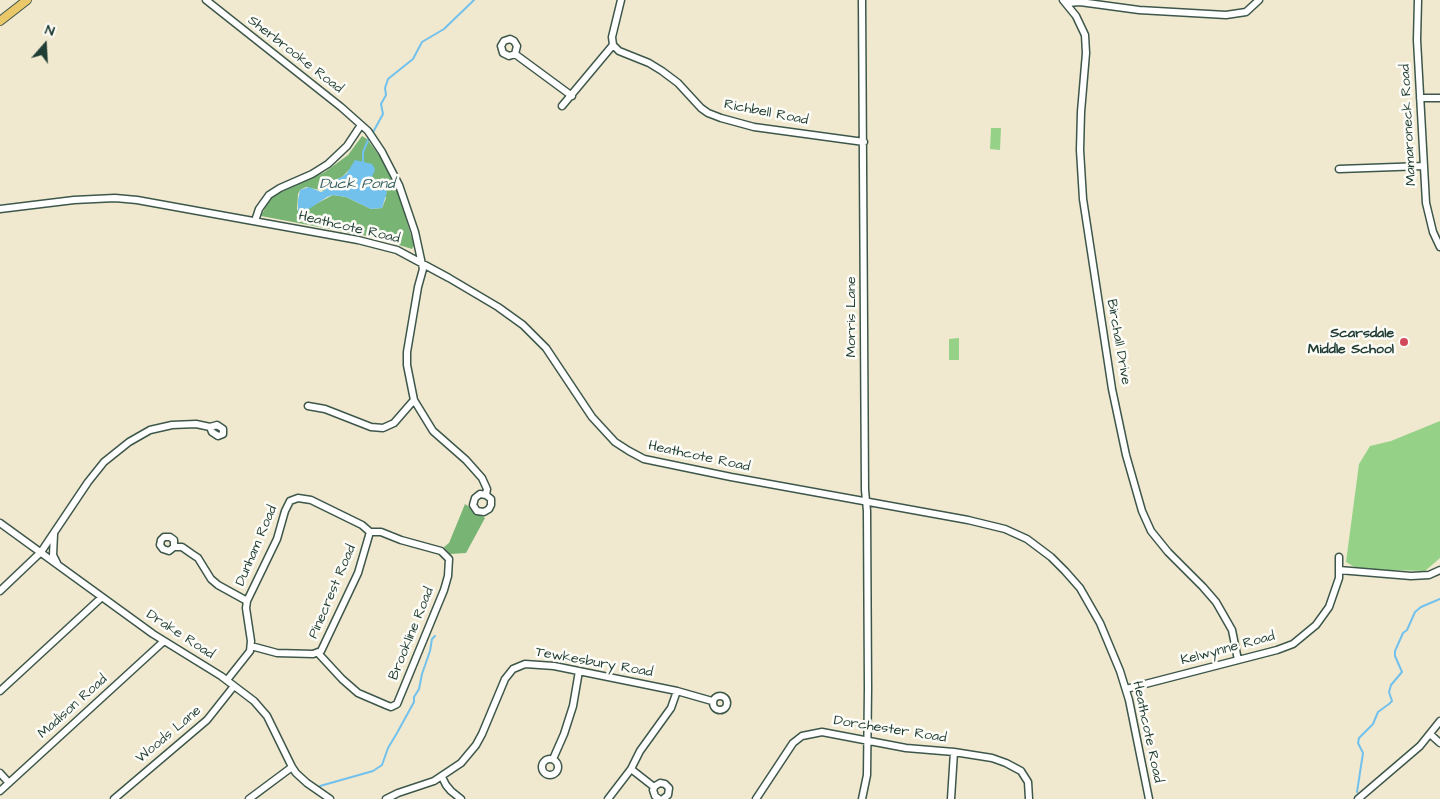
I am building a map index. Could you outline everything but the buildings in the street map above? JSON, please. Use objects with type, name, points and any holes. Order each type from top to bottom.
[{"type":"main road","points":[[0,21],[27,0]]},
{"type":"street","name":"Sherbrooke Road","points":[[206,0],[303,76],[368,131],[382,152],[399,185],[415,232],[422,262]]},
{"type":"street","points":[[562,106],[613,45],[612,37],[621,0]]},
{"type":"street","name":"Morris Lane","points":[[862,0],[868,740],[867,775],[862,799]]},
{"type":"street","points":[[1065,1],[1139,10],[1226,15],[1246,12],[1260,0]]},
{"type":"street","name":"Mamaroneck Road","points":[[1418,0],[1417,40],[1428,215],[1440,247]]},
{"type":"street","name":"Birchall Drive","points":[[1065,1],[1076,16],[1085,35],[1086,53],[1080,150],[1083,199],[1112,389],[1126,455],[1142,511],[1151,531],[1168,552],[1203,586],[1216,602],[1232,630],[1238,660]]},
{"type":"street","name":"Richbell Road","points":[[613,45],[620,51],[649,63],[662,71],[678,83],[701,108],[713,115],[754,127],[864,142]]},
{"type":"street","points":[[515,54],[572,96]]},
{"type":"street","points":[[1420,98],[1440,98]]},
{"type":"street","points":[[255,221],[259,209],[269,195],[328,164],[347,146],[361,125]]},
{"type":"street","points":[[1339,169],[1424,166]]},
{"type":"street","name":"Heathcote Road","points":[[0,209],[74,200],[115,198],[145,201],[379,245],[396,250],[422,262],[498,307],[529,330],[546,348],[592,417],[616,442],[644,459],[985,523],[1016,534],[1037,545],[1065,571],[1084,594],[1100,623],[1126,688],[1149,799]]},
{"type":"street","points":[[422,262],[423,269],[418,287],[407,352],[407,366],[414,400],[433,431],[466,460],[482,478],[487,489],[486,495]]},
{"type":"street","points":[[308,406],[325,409],[371,427],[383,428],[394,423],[414,400]]},
{"type":"street","points":[[0,590],[41,552],[88,482],[104,462],[129,442],[160,426],[186,424],[210,426]]},
{"type":"street","name":"Dunham Road","points":[[251,646],[246,601],[277,539],[285,510],[290,502],[298,498],[311,500],[362,525],[370,532]]},
{"type":"street","name":"Drake Road","points":[[0,523],[164,641],[227,680],[254,701],[275,729],[292,767],[307,783],[330,799]]},
{"type":"street","name":"Brookline Road","points":[[318,653],[358,693],[386,706],[391,707],[397,704],[444,590],[449,559],[441,551],[401,540],[381,532],[370,532]]},
{"type":"street","name":"Pinecrest Road","points":[[251,646],[277,653],[318,653],[324,646],[358,574],[370,532]]},
{"type":"street","points":[[55,533],[53,555],[57,564]]},
{"type":"street","points":[[174,547],[182,547],[198,558],[211,579],[246,601]]},
{"type":"street","name":"Kelwynne Road","points":[[1126,688],[1277,650],[1293,644],[1308,633],[1323,617],[1329,607],[1337,584],[1339,557]]},
{"type":"street","points":[[1339,570],[1411,576],[1429,575],[1440,570]]},
{"type":"street","points":[[0,691],[102,597]]},
{"type":"street","name":"Madison Road","points":[[0,791],[164,641]]},
{"type":"street","points":[[227,680],[248,655],[251,646]]},
{"type":"street","name":"Tewkesbury Road","points":[[386,799],[442,777],[461,763],[476,745],[505,679],[514,669],[525,664],[533,663],[677,691],[712,701]]},
{"type":"street","points":[[553,759],[573,706],[579,672]]},
{"type":"street","name":"Woods Lane","points":[[114,799],[207,720],[234,686]]},
{"type":"street","points":[[608,799],[631,769],[640,751],[671,708],[677,691]]},
{"type":"street","points":[[1358,799],[1420,746],[1440,721]]},
{"type":"street","name":"Dorchester Road","points":[[756,799],[789,748],[802,736],[826,732],[906,748],[954,752],[1006,762],[1021,771],[1028,782],[1029,799]]},
{"type":"street","points":[[1430,734],[1440,743]]},
{"type":"street","points":[[951,799],[954,752]]},
{"type":"street","points":[[249,799],[292,767]]},
{"type":"street","points":[[631,769],[654,787]]},
{"type":"street","points":[[0,773],[9,783]]},
{"type":"street","points":[[442,777],[450,791],[461,799]]},
{"type":"street","points":[[654,787],[660,783],[668,786],[668,795],[664,799]]},
{"type":"street","points":[[654,787],[654,794],[659,799]]},
{"type":"green space","points":[[991,128],[1001,128],[1000,150],[990,149]]},
{"type":"green space","points":[[362,136],[367,139],[386,165],[399,196],[414,245],[412,249],[373,237],[261,216],[269,200],[275,195],[325,172],[348,155]],"holes":[[[350,169],[372,175],[372,181],[379,182],[386,198],[382,208],[371,209],[346,197],[333,195],[310,207],[300,215],[297,209],[300,190],[306,187],[324,191],[330,182],[342,177]]]},
{"type":"green space","points":[[959,338],[959,360],[949,360],[949,339]]},
{"type":"green space","points":[[1440,421],[1440,558],[1425,571],[1358,569],[1346,562],[1359,464],[1370,446],[1391,441]]},
{"type":"green space","points":[[465,504],[485,518],[466,553],[450,554],[444,547],[449,543]]},
{"type":"water","name":"Duck Pond","points":[[355,160],[372,164],[374,167],[372,181],[378,182],[387,192],[382,208],[371,209],[346,197],[333,195],[298,215],[300,190],[309,187],[321,192],[324,191],[330,182],[347,173]]},
{"type":"waterway","points":[[372,134],[383,114],[381,104],[386,95],[385,88],[388,79],[413,59],[422,42],[444,29],[474,0]]},
{"type":"waterway","points":[[363,162],[363,152],[369,138]]},
{"type":"waterway","points":[[1357,792],[1363,753],[1358,743],[1359,738],[1373,724],[1378,712],[1392,701],[1389,692],[1391,685],[1402,672],[1395,656],[1395,651],[1415,612],[1421,607],[1440,599]]},
{"type":"waterway","points":[[320,786],[373,771],[382,765],[388,748],[414,702],[432,639],[435,636]]},
{"type":"place","name":"Scarsdale Middle School","points":[[1404,342]]}]
